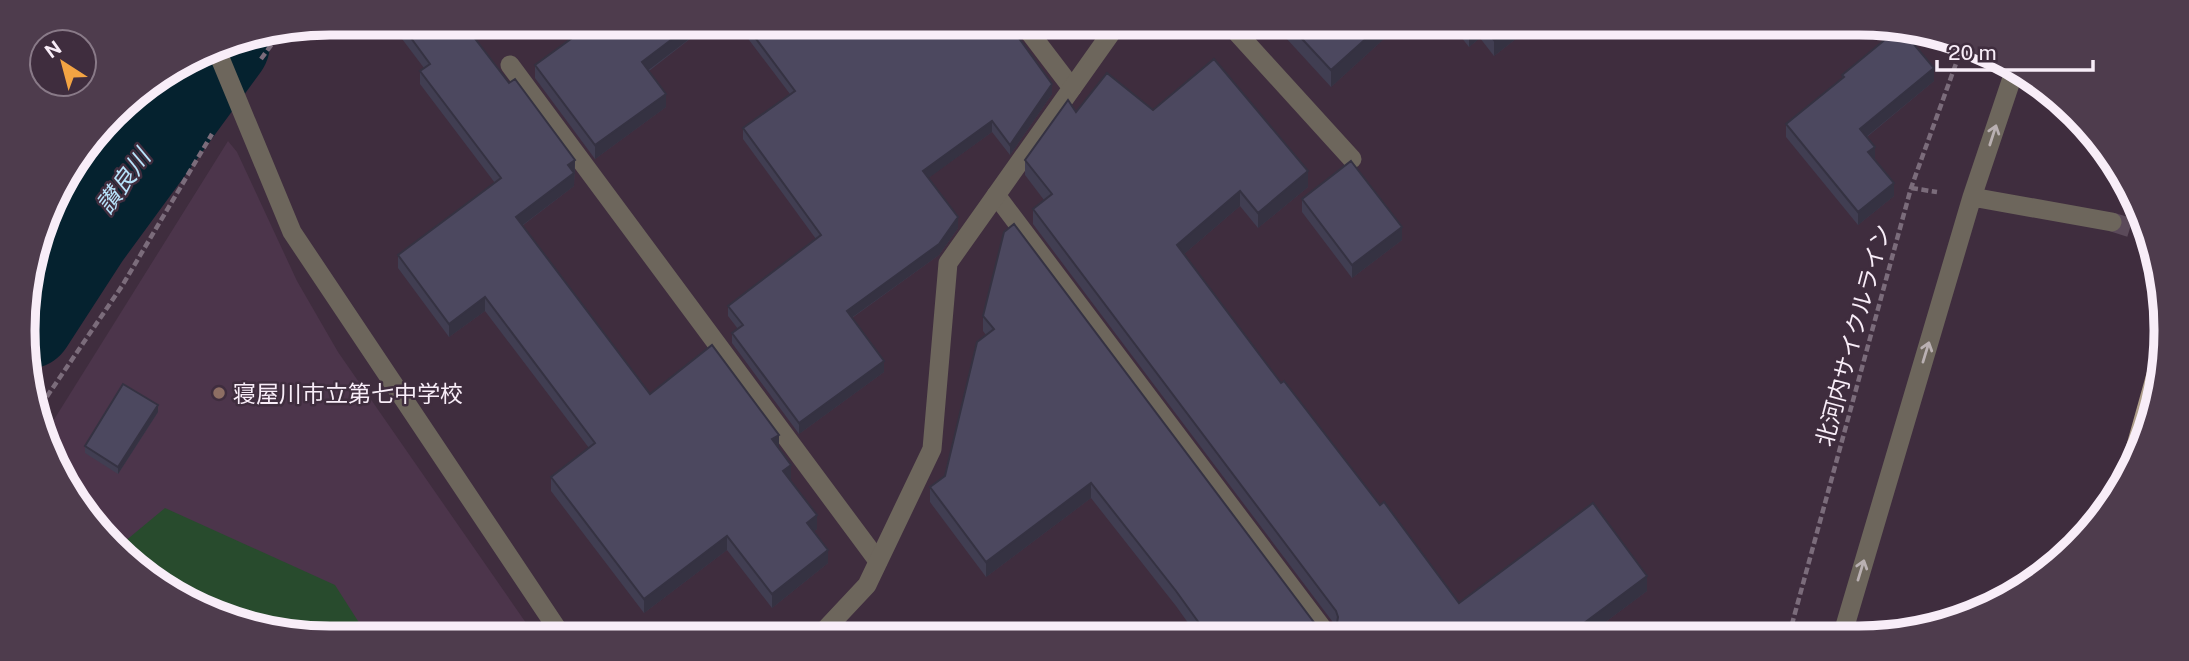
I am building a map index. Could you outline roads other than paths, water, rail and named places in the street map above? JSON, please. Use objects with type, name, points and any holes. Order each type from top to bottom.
[{"type":"street","points":[[1032,35],[1072,88]]},
{"type":"street","points":[[829,626],[867,585],[932,449],[948,263],[1110,35]]},
{"type":"street","points":[[1239,35],[1352,159]]},
{"type":"street","points":[[219,56],[292,232],[555,626]]},
{"type":"street","points":[[510,65],[878,561]]},
{"type":"street","points":[[1845,626],[1972,197],[2012,78]]},
{"type":"street","points":[[996,195],[1321,626]]},
{"type":"street","points":[[1972,197],[2112,222]]},
{"type":"waterway","name":"讃良川","points":[[36,308],[84,234],[212,60]]},
{"type":"tunnel","points":[[2112,222],[2136,229]]},
{"type":"place","name":"寝屋川市立第七中学校","points":[[219,393]]}]
